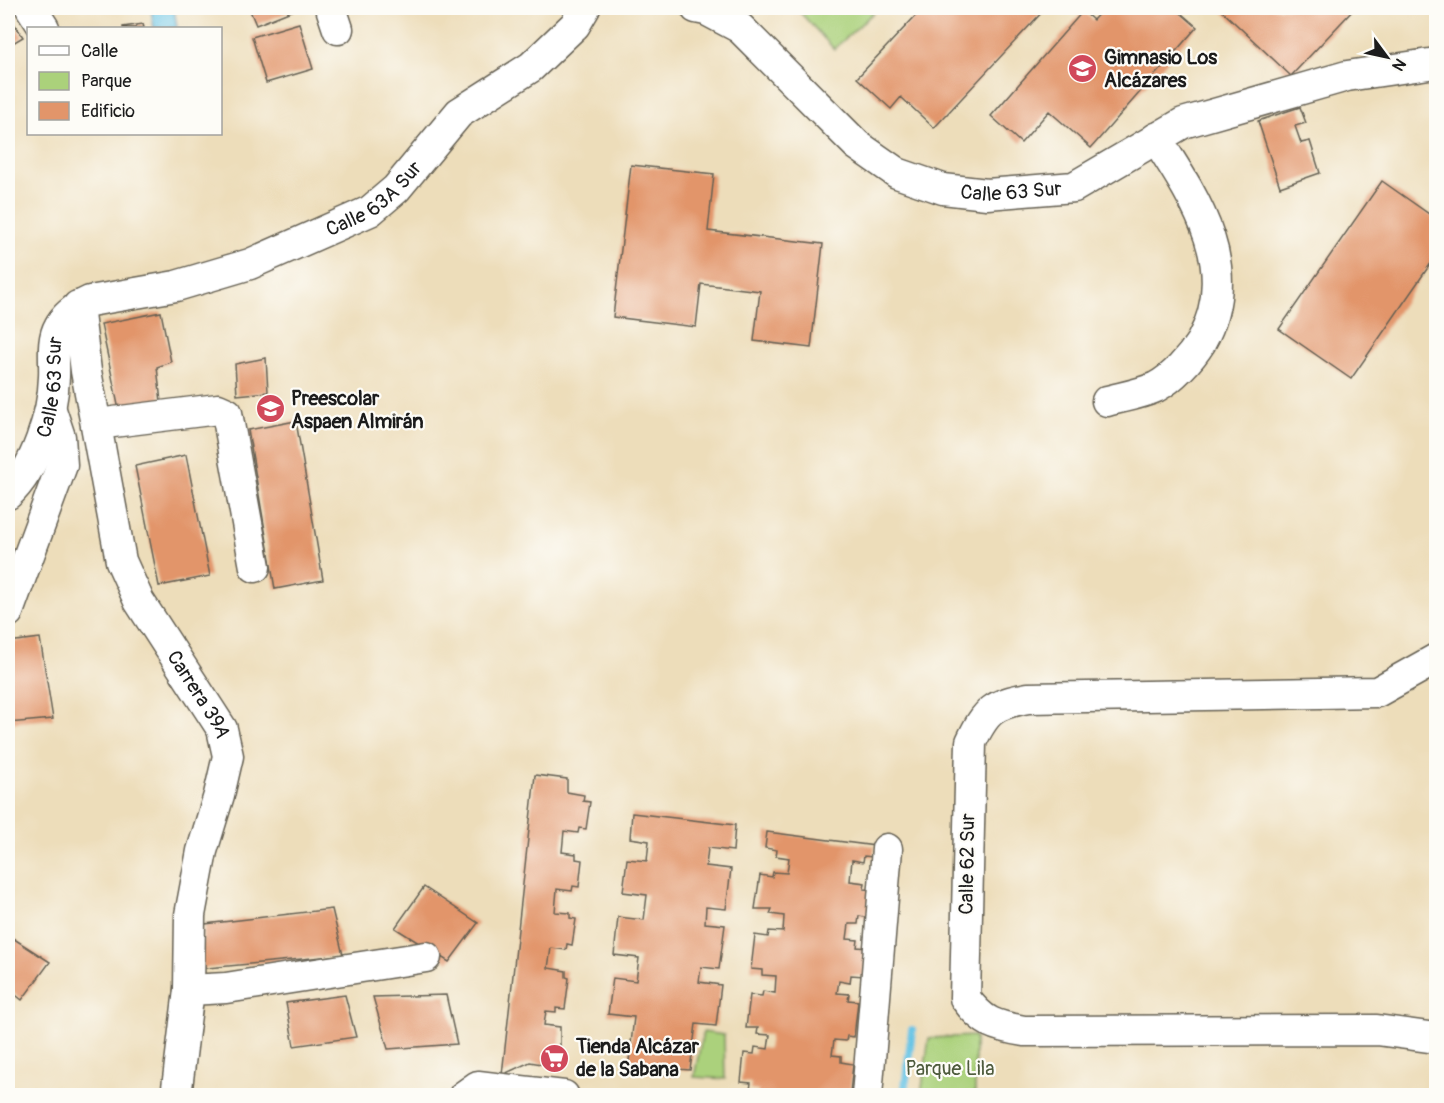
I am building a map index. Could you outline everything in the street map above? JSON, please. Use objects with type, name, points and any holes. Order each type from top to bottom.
[{"type":"street","points":[[32,8],[43,27]]},
{"type":"street","name":"Calle 63A Sur","points":[[78,306],[176,286],[250,264],[370,211],[396,189],[459,113],[531,67],[575,26],[585,8]]},
{"type":"street","name":"Calle 63 Sur","points":[[696,8],[706,10],[740,28],[857,145],[897,173],[942,189],[987,194],[1074,187],[1183,123],[1347,76],[1437,63]]},
{"type":"street","points":[[1107,401],[1157,386],[1192,356],[1212,322],[1218,273],[1208,232],[1190,190],[1156,138]]},
{"type":"street","name":"Calle 63 Sur","points":[[8,494],[38,449],[51,410],[54,353],[59,327],[78,306]]},
{"type":"street","name":"Carrera 39A","points":[[78,306],[86,371],[121,561],[139,601],[222,729],[228,756],[202,851],[190,915],[189,990],[176,1095]]},
{"type":"street","points":[[97,424],[218,409],[227,413],[255,567]]},
{"type":"street","points":[[8,612],[62,465],[60,437],[51,410]]},
{"type":"street","name":"Calle 62 Sur","points":[[1437,660],[1377,692],[1028,698],[1000,703],[980,722],[971,742],[965,998],[976,1013],[995,1026],[1024,1031],[1377,1030],[1437,1038]]},
{"type":"street","points":[[867,1095],[887,849]]},
{"type":"street","points":[[189,990],[226,988],[426,957]]},
{"type":"street","points":[[464,1095],[478,1086],[564,1095]]},
{"type":"green space","points":[[796,8],[870,8],[874,12],[834,49]]},
{"type":"green space","points":[[703,1032],[724,1035],[725,1079],[694,1077]]},
{"type":"green space","name":"Parque Lila","points":[[975,1036],[975,1095],[921,1095],[929,1038]]},
{"type":"water","points":[[174,8],[177,27],[154,27],[151,10]]},
{"type":"building","points":[[249,8],[299,8],[256,25]]},
{"type":"building","points":[[923,8],[1046,8],[934,128],[901,97],[891,109],[857,78]]},
{"type":"building","points":[[1104,8],[1175,8],[1197,27],[1091,148],[1049,111],[1021,143],[991,116],[1083,11],[1093,20]]},
{"type":"building","points":[[1219,8],[1355,8],[1291,76]]},
{"type":"building","points":[[8,14],[23,37],[8,46]]},
{"type":"building","points":[[299,23],[313,69],[266,83],[252,37]]},
{"type":"building","points":[[143,24],[144,27],[123,27]]},
{"type":"building","points":[[1300,107],[1306,123],[1295,126],[1301,143],[1310,141],[1320,173],[1280,187],[1258,121]]},
{"type":"building","points":[[631,165],[714,174],[708,231],[823,244],[811,348],[754,341],[760,291],[701,284],[696,327],[613,317]]},
{"type":"building","points":[[1382,181],[1436,219],[1436,256],[1351,379],[1279,329]]},
{"type":"building","points":[[161,312],[171,362],[157,367],[161,402],[119,410],[101,324]]},
{"type":"building","points":[[266,358],[268,392],[237,395],[235,364]]},
{"type":"building","points":[[296,421],[323,580],[275,589],[248,430]]},
{"type":"building","points":[[186,455],[210,576],[159,586],[135,466]]},
{"type":"building","points":[[40,638],[53,719],[8,723],[8,642]]},
{"type":"building","points":[[535,775],[567,779],[567,792],[584,795],[583,801],[590,802],[586,829],[579,828],[578,833],[564,831],[562,852],[576,854],[576,859],[582,860],[579,887],[573,886],[572,891],[557,889],[555,912],[570,913],[570,918],[576,919],[572,945],[567,944],[566,950],[551,948],[548,968],[566,971],[566,977],[569,978],[565,1009],[556,1008],[556,1012],[546,1011],[544,1025],[560,1027],[560,1058],[553,1066],[530,1062],[502,1075]]},
{"type":"building","points":[[632,813],[735,825],[733,851],[708,848],[706,866],[731,869],[726,909],[706,907],[705,923],[725,925],[719,969],[701,967],[699,982],[721,985],[716,1026],[696,1024],[690,1070],[677,1069],[676,1076],[628,1070],[634,1017],[608,1014],[613,978],[636,981],[639,958],[614,955],[618,917],[644,920],[647,895],[623,892],[627,859],[647,861],[649,841],[630,838]]},
{"type":"building","points":[[767,832],[875,846],[873,857],[864,856],[863,862],[852,860],[850,881],[865,883],[864,889],[874,890],[870,918],[859,916],[858,924],[849,924],[847,939],[858,940],[857,947],[867,948],[864,976],[851,975],[850,983],[839,981],[837,993],[849,994],[848,1000],[858,1001],[854,1037],[847,1036],[846,1041],[834,1040],[832,1055],[841,1056],[841,1062],[853,1064],[850,1093],[833,1091],[833,1096],[758,1096],[758,1091],[750,1090],[751,1083],[741,1082],[744,1053],[754,1054],[755,1047],[768,1049],[770,1035],[757,1034],[758,1028],[746,1028],[750,995],[762,996],[763,991],[775,993],[776,976],[762,975],[762,970],[751,969],[755,935],[768,937],[769,931],[783,932],[784,916],[770,914],[772,909],[755,909],[760,875],[772,877],[773,872],[787,873],[789,858],[776,856],[777,850],[765,848]]},
{"type":"building","points":[[424,887],[478,923],[449,962],[395,928]]},
{"type":"building","points":[[332,909],[343,955],[197,969],[205,924]]},
{"type":"building","points":[[8,935],[50,962],[22,1000],[8,989]]},
{"type":"building","points":[[345,995],[356,1037],[294,1046],[286,1003]]},
{"type":"building","points":[[446,995],[457,1044],[388,1049],[373,997]]},
{"type":"waterway","points":[[904,1096],[912,1030]]},
{"type":"place","name":"Gimnasio Los Alcázares","points":[[1083,68]]},
{"type":"place","name":"Preescolar Aspaen Almirán","points":[[270,409]]},
{"type":"place","name":"Tienda Alcázar de la Sabana","points":[[555,1058]]}]
